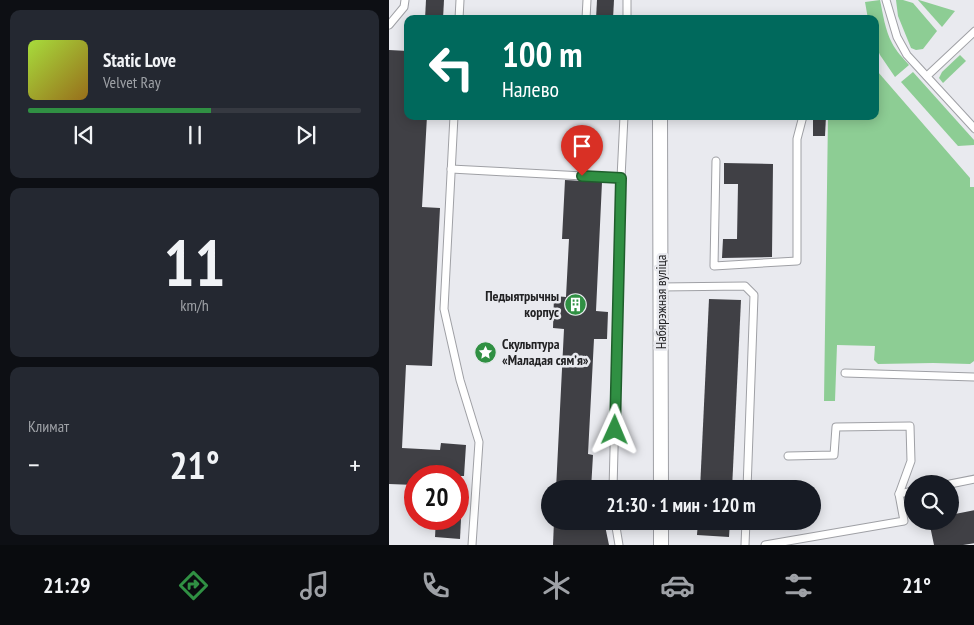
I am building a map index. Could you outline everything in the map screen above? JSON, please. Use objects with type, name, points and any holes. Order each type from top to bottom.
[{"type":"street","name":"Набярэжная вуліца","points":[[660,120],[661,480]]},
{"type":"street","points":[[661,530],[661,545]]},
{"type":"lane","points":[[389,25],[404,7],[405,0]]},
{"type":"lane","points":[[459,15],[460,0]]},
{"type":"lane","points":[[586,15],[587,0]]},
{"type":"lane","points":[[627,0],[627,15]]},
{"type":"lane","points":[[886,0],[897,37],[907,55],[974,129]]},
{"type":"lane","points":[[927,76],[974,31]]},
{"type":"lane","points":[[454,120],[444,309],[460,380],[479,442],[472,545]]},
{"type":"lane","points":[[613,480],[624,120]]},
{"type":"lane","points":[[716,161],[714,266],[797,261],[797,139],[802,120]]},
{"type":"lane","points":[[451,169],[621,178]]},
{"type":"lane","points":[[661,287],[745,286],[754,295],[747,480]]},
{"type":"lane","points":[[845,373],[974,377]]},
{"type":"lane","points":[[765,545],[904,520],[899,494],[911,461],[911,426],[836,427],[833,455],[788,456]]},
{"type":"lane","points":[[959,482],[974,479]]},
{"type":"lane","points":[[899,494],[904,493]]},
{"type":"lane","points":[[616,530],[619,545]]},
{"type":"lane","points":[[745,545],[746,530]]},
{"type":"green space","points":[[880,0],[890,38],[895,49],[909,65],[895,77],[879,53],[879,15],[867,15],[865,2]]},
{"type":"green space","points":[[896,0],[913,3],[937,31],[923,49],[916,50],[911,48],[898,16]]},
{"type":"green space","points":[[919,0],[955,11],[942,27]]},
{"type":"green space","points":[[960,55],[966,61],[943,83],[939,78],[942,72]]},
{"type":"green space","points":[[913,72],[974,140],[974,145],[958,146],[901,82]]},
{"type":"green space","points":[[879,73],[970,178],[970,187],[974,187],[974,361],[970,364],[878,364],[874,360],[875,346],[837,345],[835,401],[824,401],[828,120],[879,120]]},
{"type":"building","points":[[426,0],[444,0],[443,15],[425,15]]},
{"type":"building","points":[[597,0],[614,0],[613,15],[596,15]]},
{"type":"building","points":[[389,50],[404,51],[404,120],[427,120],[422,207],[440,208],[432,366],[406,365],[402,448],[440,450],[441,443],[466,445],[465,465],[404,465],[404,485],[389,484]]},
{"type":"building","points":[[813,120],[826,120],[825,136],[813,136]]},
{"type":"building","points":[[579,137],[599,138],[598,153],[578,152]]},
{"type":"building","points":[[724,163],[773,164],[772,257],[722,258],[723,239],[737,239],[738,184],[724,184]]},
{"type":"building","name":"Педыятрычны корпус","points":[[565,180],[602,182],[596,311],[608,312],[607,339],[594,339],[588,454],[593,455],[592,480],[556,480],[564,329],[553,328],[554,296],[566,297],[569,239],[562,239]]},
{"type":"building","points":[[709,299],[741,300],[732,480],[700,480]]},
{"type":"building","points":[[975,510],[975,543],[934,545],[931,530],[959,530],[959,513]]},
{"type":"building","points":[[435,530],[460,530],[460,539],[435,537]]},
{"type":"building","points":[[554,530],[606,530],[609,545],[553,545]]},
{"type":"building","points":[[697,530],[729,530],[729,537],[697,535]]},
{"type":"place","name":"Педыятрычны корпус","points":[[575,304]]},
{"type":"place","name":"Скульптура «Маладая сямʼя»","points":[[486,352]]},
{"type":"route","points":[[582,176],[621,178],[615,430]]}]
